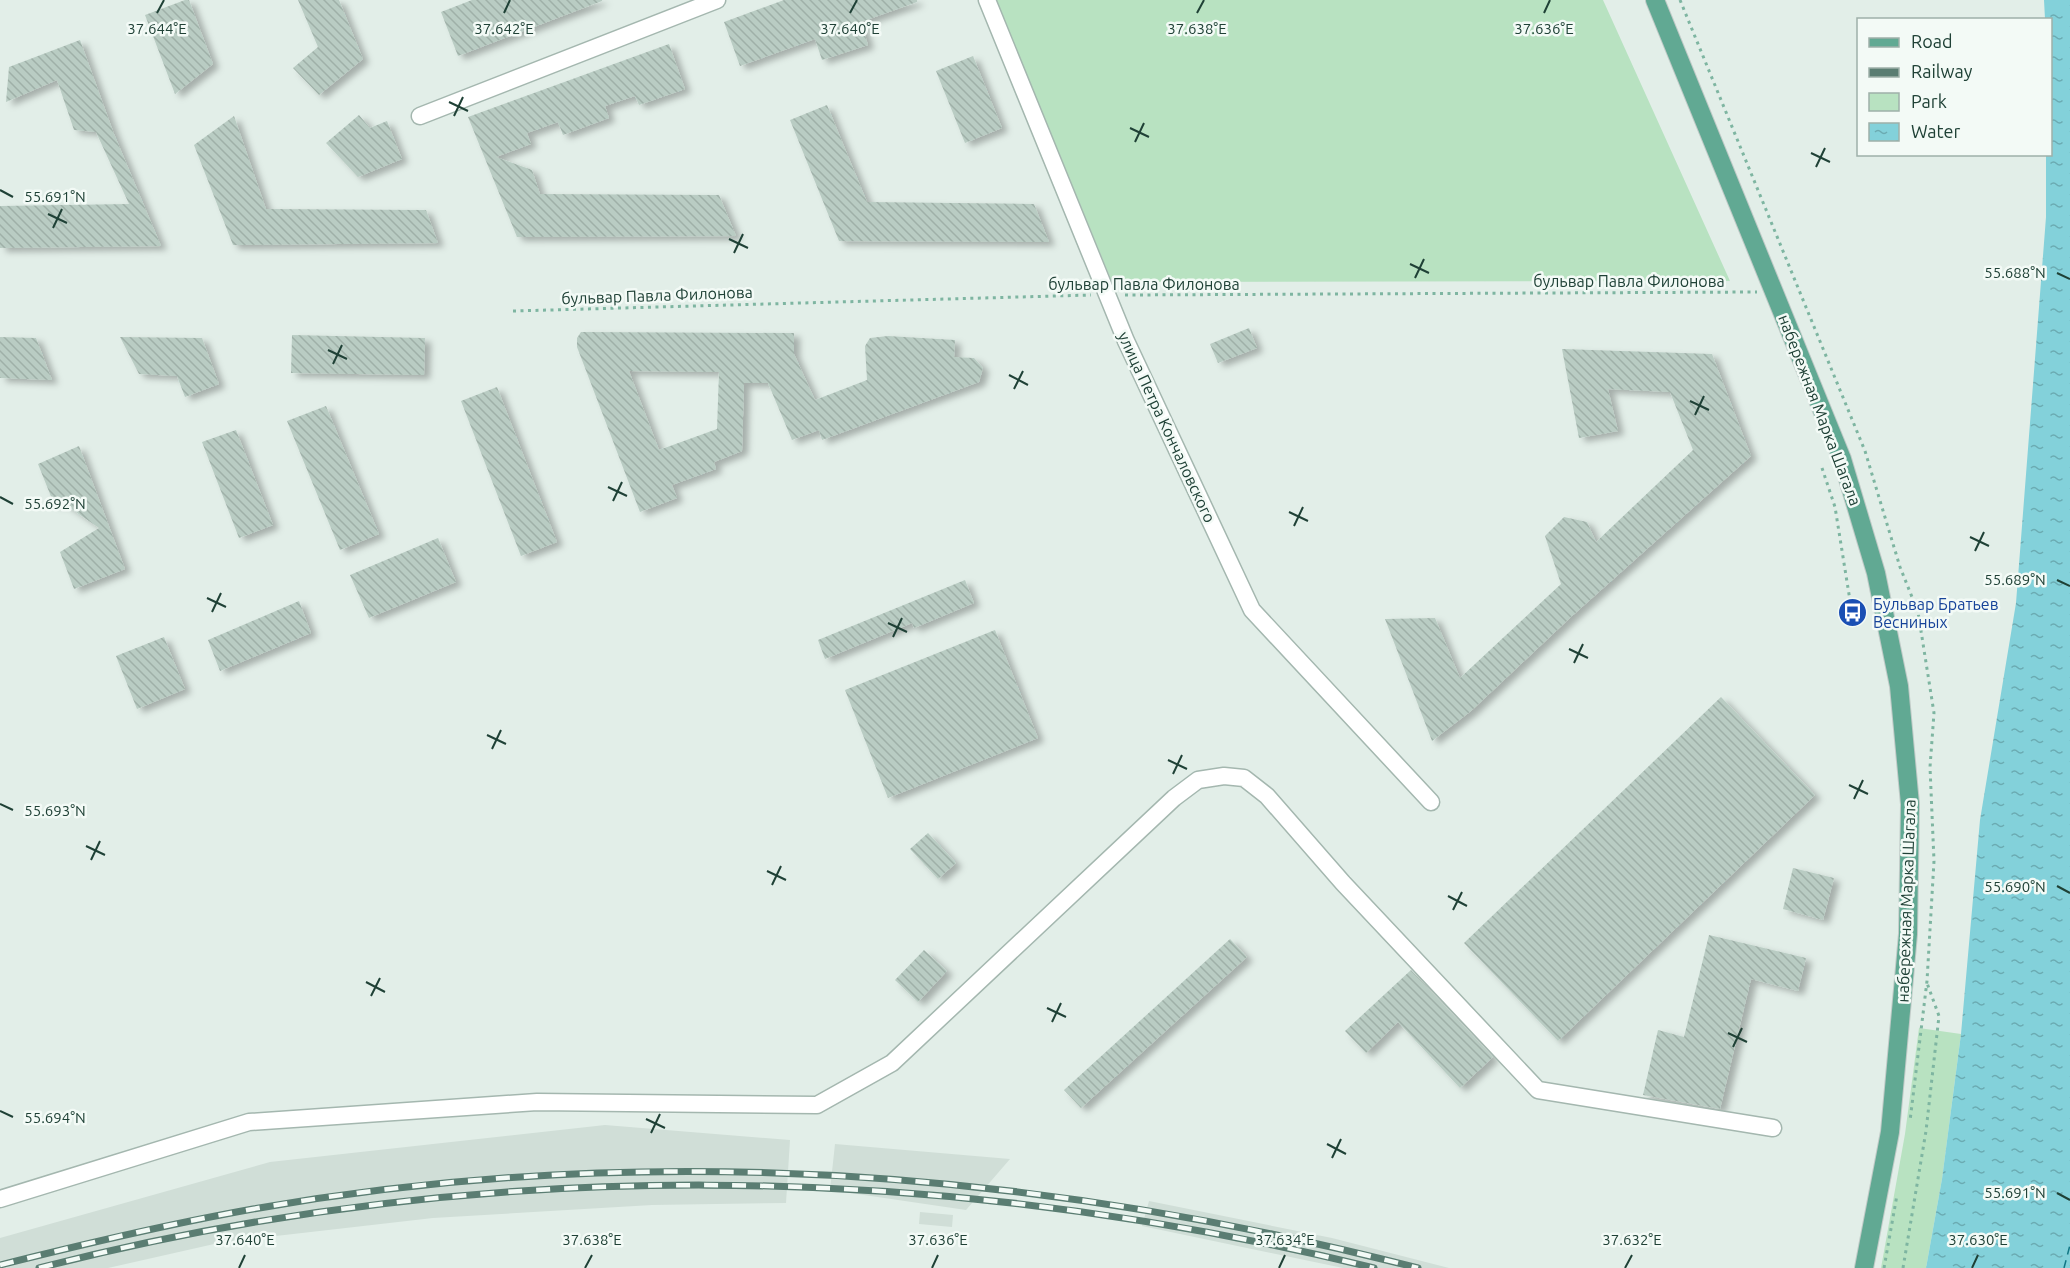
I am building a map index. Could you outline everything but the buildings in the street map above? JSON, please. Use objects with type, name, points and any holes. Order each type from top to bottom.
[{"type":"main road","name":"набережная Марка Шагала","points":[[1655,0],[1855,497],[1885,612],[1904,724],[1910,804],[1908,934],[1890,1132],[1864,1268]]},
{"type":"street","points":[[420,116],[717,0]]},
{"type":"street","name":"улица Петра Кончаловского","points":[[987,0],[1107,294],[1252,610],[1431,802]]},
{"type":"street","points":[[0,1199],[249,1122],[537,1102],[817,1105],[892,1064],[1174,798],[1198,780],[1224,776],[1244,778],[1267,796],[1343,883],[1538,1090],[1773,1128]]},
{"type":"path","points":[[1680,0],[1865,451],[1900,567],[1918,612],[1934,712],[1930,766],[1934,861],[1927,981],[1910,1122]]},
{"type":"path","name":"бульвар Павла Филонова","points":[[513,311],[1107,294],[1243,296],[1774,291]]},
{"type":"path","points":[[1822,468],[1835,507],[1852,613]]},
{"type":"path","points":[[1903,1268],[1926,1131],[1939,1016],[1927,981]]},
{"type":"path","points":[[1884,1268],[1898,1192]]},
{"type":"shaded area","points":[[605,1125],[790,1140],[786,1203],[652,1205],[433,1218],[223,1242],[108,1268],[0,1268],[0,1238],[270,1162]]},
{"type":"shaded area","points":[[835,1144],[1010,1159],[966,1210],[830,1190]]},
{"type":"shaded area","points":[[1149,1201],[1332,1238],[1449,1268],[1343,1268],[1142,1226]]},
{"type":"shaded area","points":[[920,1212],[953,1215],[952,1227],[919,1224]]},
{"type":"green space","points":[[996,0],[1603,0],[1730,281],[1112,282]]},
{"type":"green space","points":[[1919,1028],[1961,1034],[1942,1179],[1926,1268],[1881,1268],[1905,1134]]},
{"type":"water","points":[[2044,0],[2070,0],[2070,1268],[1926,1268],[1942,1179],[1961,1034],[1980,820],[2016,603],[2046,217],[2046,156],[2052,156],[2052,18],[2045,18]]},
{"type":"ferry route","points":[[2064,1268],[2070,1245]]},
{"type":"railway","points":[[0,1265],[221,1215],[400,1188],[546,1175],[693,1172],[839,1176],[985,1188],[1130,1208],[1274,1234],[1418,1268]]},
{"type":"railway","points":[[39,1268],[205,1231],[371,1205],[539,1190],[706,1185],[874,1191],[1042,1207],[1208,1232],[1374,1268]]},
{"type":"place","name":"Бульвар Братьев Весниных","points":[[1852,613]]}]
